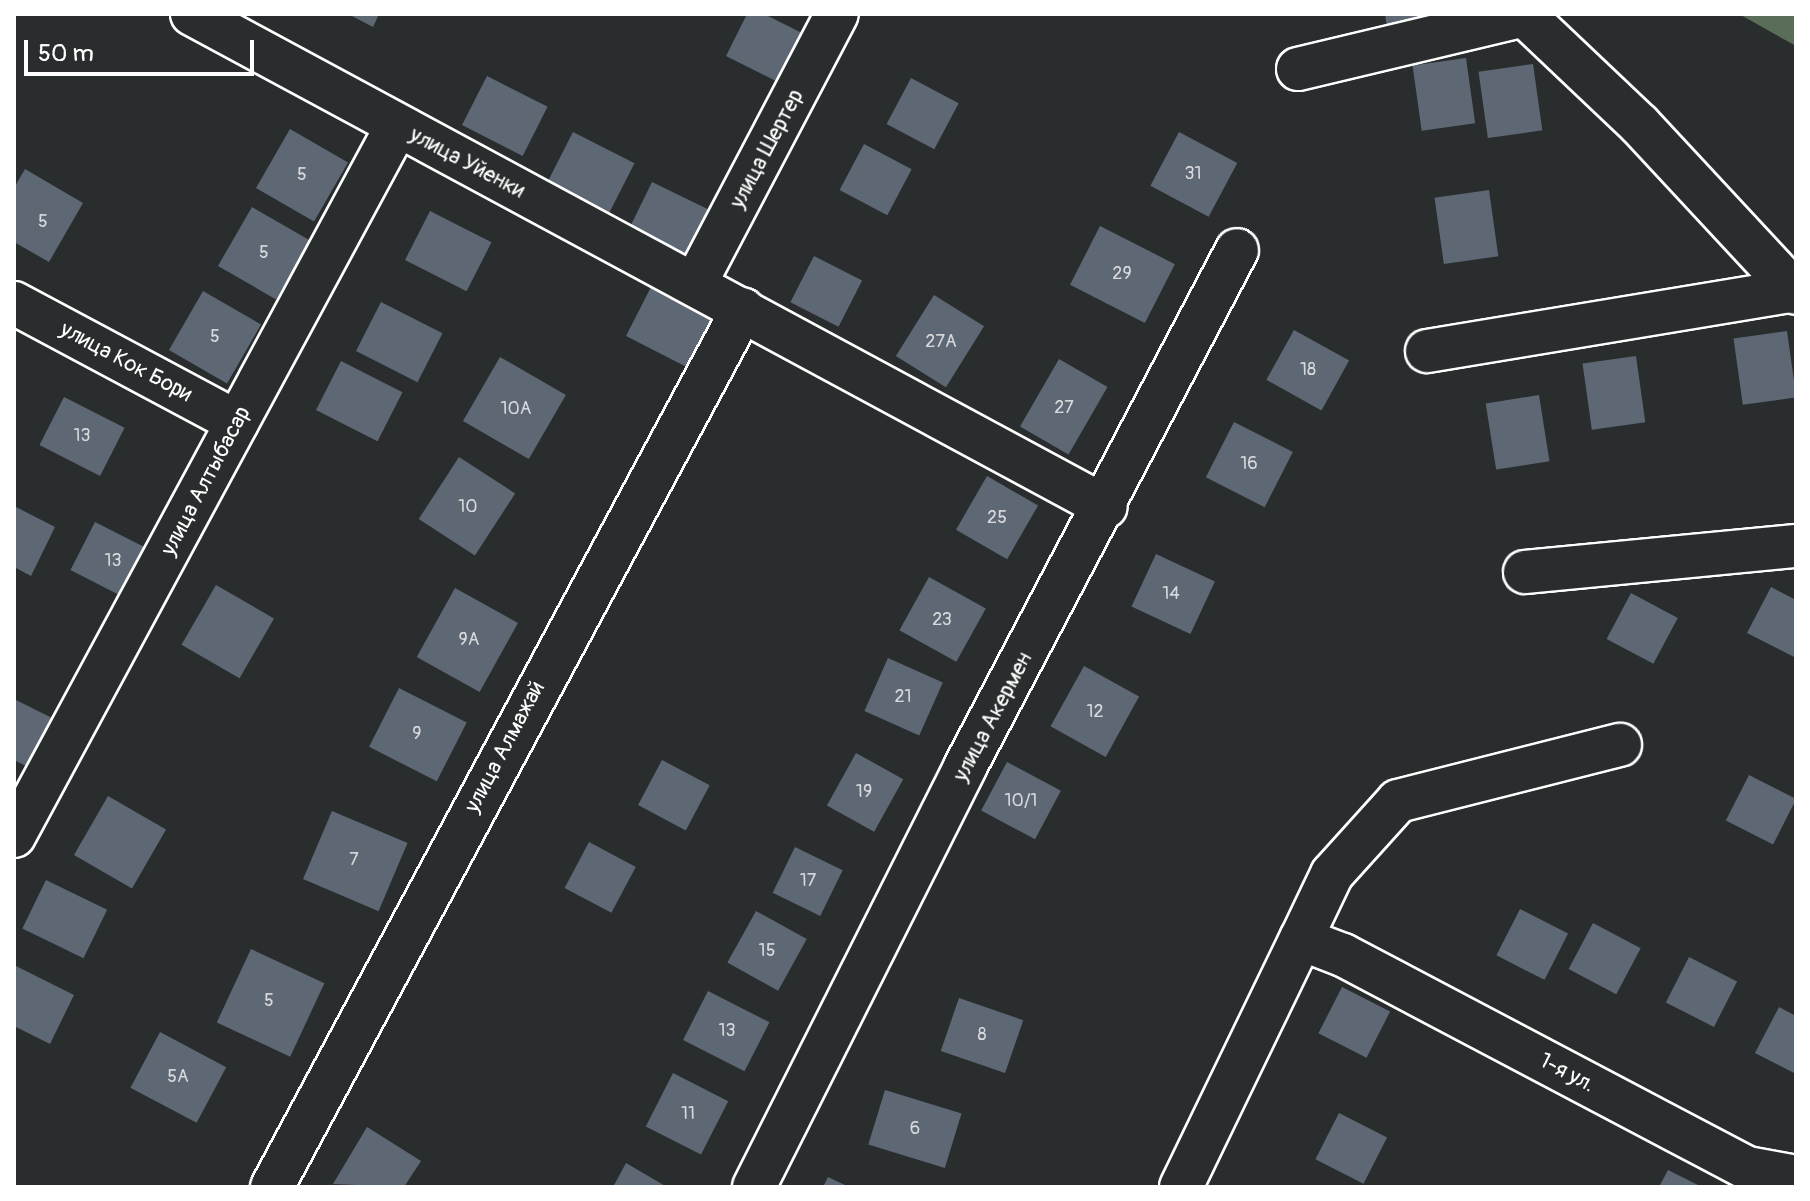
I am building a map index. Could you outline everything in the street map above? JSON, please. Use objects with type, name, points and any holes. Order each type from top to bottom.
[{"type":"street","name":"улица Уйенки","points":[[192,14],[1106,507]]},
{"type":"street","name":"улица Шертер","points":[[695,284],[837,14]]},
{"type":"street","points":[[1298,69],[1523,14],[1640,125],[1795,291]]},
{"type":"street","name":"улица Алтыбасар","points":[[20,810],[237,422],[397,126]]},
{"type":"street","name":"улица Акермен","points":[[754,1187],[965,767],[1106,507],[1237,250]]},
{"type":"street","points":[[1427,351],[1795,291]]},
{"type":"street","name":"улица Кок Бори","points":[[14,303],[237,422]]},
{"type":"street","name":"улица Алмажай","points":[[272,1187],[743,309]]},
{"type":"street","points":[[1525,572],[1796,546]]},
{"type":"street","points":[[1181,1187],[1332,874],[1398,801],[1620,745]]},
{"type":"street","name":"1-я ул.","points":[[1301,939],[1343,955],[1747,1168],[1796,1177]]},
{"type":"green space","points":[[1739,14],[1796,14],[1796,46]]},
{"type":"building","points":[[348,14],[379,14],[373,27]]},
{"type":"building","points":[[747,14],[764,14],[812,38],[788,87],[726,56]]},
{"type":"building","points":[[1385,14],[1440,14],[1387,28]]},
{"type":"building","points":[[1466,58],[1475,123],[1422,131],[1413,66]]},
{"type":"building","points":[[1533,64],[1542,130],[1488,138],[1479,72]]},
{"type":"building","points":[[487,76],[548,107],[523,156],[462,125]]},
{"type":"building","points":[[911,78],[959,103],[934,149],[887,124]]},
{"type":"building","points":[[290,129],[348,162],[314,221],[256,188]]},
{"type":"building","points":[[573,132],[634,163],[610,212],[548,181]]},
{"type":"building","points":[[1179,132],[1237,163],[1209,217],[1150,186]]},
{"type":"building","points":[[864,144],[912,169],[887,215],[840,190]]},
{"type":"building","points":[[25,169],[83,203],[49,262],[14,242],[14,188]]},
{"type":"building","points":[[652,182],[713,212],[689,260],[628,231]]},
{"type":"building","points":[[1489,190],[1498,256],[1444,264],[1435,198]]},
{"type":"building","points":[[252,207],[310,240],[276,299],[218,266]]},
{"type":"building","points":[[430,211],[491,242],[467,291],[405,260]]},
{"type":"building","points":[[1100,226],[1175,264],[1145,323],[1070,285]]},
{"type":"building","points":[[814,256],[862,281],[839,327],[790,302]]},
{"type":"building","points":[[651,287],[712,318],[687,367],[626,336]]},
{"type":"building","points":[[203,291],[261,324],[227,383],[169,350]]},
{"type":"building","points":[[934,295],[984,326],[946,387],[896,356]]},
{"type":"building","points":[[381,302],[442,333],[418,382],[356,351]]},
{"type":"building","points":[[1294,330],[1349,361],[1321,410],[1266,380]]},
{"type":"building","points":[[1787,331],[1796,397],[1743,405],[1734,339]]},
{"type":"building","points":[[1636,356],[1645,422],[1592,430],[1583,364]]},
{"type":"building","points":[[500,357],[566,395],[529,459],[463,421]]},
{"type":"building","points":[[1059,359],[1107,387],[1068,455],[1020,427]]},
{"type":"building","points":[[341,361],[402,392],[378,441],[316,410]]},
{"type":"building","points":[[1539,395],[1549,461],[1496,470],[1486,403]]},
{"type":"building","points":[[64,397],[125,428],[100,476],[39,445]]},
{"type":"building","points":[[1234,422],[1293,452],[1265,507],[1206,477]]},
{"type":"building","points":[[459,457],[515,493],[475,556],[419,519]]},
{"type":"building","points":[[987,476],[1038,505],[1007,559],[956,530]]},
{"type":"building","points":[[14,506],[55,527],[31,576],[14,567]]},
{"type":"building","points":[[95,522],[156,553],[131,601],[70,570]]},
{"type":"building","points":[[1156,554],[1215,581],[1190,634],[1131,607]]},
{"type":"building","points":[[929,577],[986,609],[956,662],[899,630]]},
{"type":"building","points":[[216,585],[274,618],[240,678],[182,645]]},
{"type":"building","points":[[1771,587],[1796,600],[1796,658],[1747,633]]},
{"type":"building","points":[[455,588],[518,623],[480,692],[417,657]]},
{"type":"building","points":[[1631,593],[1678,618],[1653,664],[1607,639]]},
{"type":"building","points":[[888,658],[943,682],[919,735],[864,711]]},
{"type":"building","points":[[1084,666],[1139,697],[1106,757],[1051,726]]},
{"type":"building","points":[[399,688],[467,723],[437,781],[369,747]]},
{"type":"building","points":[[14,699],[56,720],[32,769],[14,760]]},
{"type":"building","points":[[856,753],[903,779],[874,832],[827,805]]},
{"type":"building","points":[[662,760],[710,785],[686,830],[638,805]]},
{"type":"building","points":[[1007,762],[1061,791],[1035,839],[981,811]]},
{"type":"building","points":[[1749,775],[1796,799],[1773,845],[1726,820]]},
{"type":"building","points":[[108,796],[166,830],[132,888],[74,855]]},
{"type":"building","points":[[332,811],[407,843],[379,911],[303,879]]},
{"type":"building","points":[[589,842],[636,867],[611,913],[565,888]]},
{"type":"building","points":[[795,847],[843,870],[820,916],[773,893]]},
{"type":"building","points":[[46,880],[107,910],[83,958],[22,929]]},
{"type":"building","points":[[1520,909],[1568,934],[1545,980],[1496,955]]},
{"type":"building","points":[[756,911],[807,939],[778,991],[727,963]]},
{"type":"building","points":[[1593,923],[1641,948],[1616,994],[1569,969]]},
{"type":"building","points":[[251,949],[324,983],[290,1057],[217,1022]]},
{"type":"building","points":[[1689,957],[1737,982],[1714,1027],[1666,1002]]},
{"type":"building","points":[[14,965],[74,995],[50,1044],[14,1026]]},
{"type":"building","points":[[1342,987],[1390,1012],[1367,1058],[1318,1033]]},
{"type":"building","points":[[708,991],[769,1022],[745,1071],[683,1040]]},
{"type":"building","points":[[959,998],[1023,1020],[1005,1073],[941,1051]]},
{"type":"building","points":[[1779,1007],[1796,1016],[1796,1074],[1755,1053]]},
{"type":"building","points":[[160,1032],[226,1067],[197,1123],[130,1088]]},
{"type":"building","points":[[673,1073],[728,1101],[701,1155],[646,1126]]},
{"type":"building","points":[[885,1090],[962,1113],[945,1168],[868,1145]]},
{"type":"building","points":[[1339,1113],[1387,1138],[1364,1184],[1315,1159]]},
{"type":"building","points":[[367,1127],[421,1161],[404,1187],[333,1184]]},
{"type":"building","points":[[626,1163],[667,1187],[613,1187]]},
{"type":"building","points":[[1668,1170],[1702,1187],[1659,1187]]},
{"type":"building","points":[[828,1177],[849,1187],[823,1187]]}]
